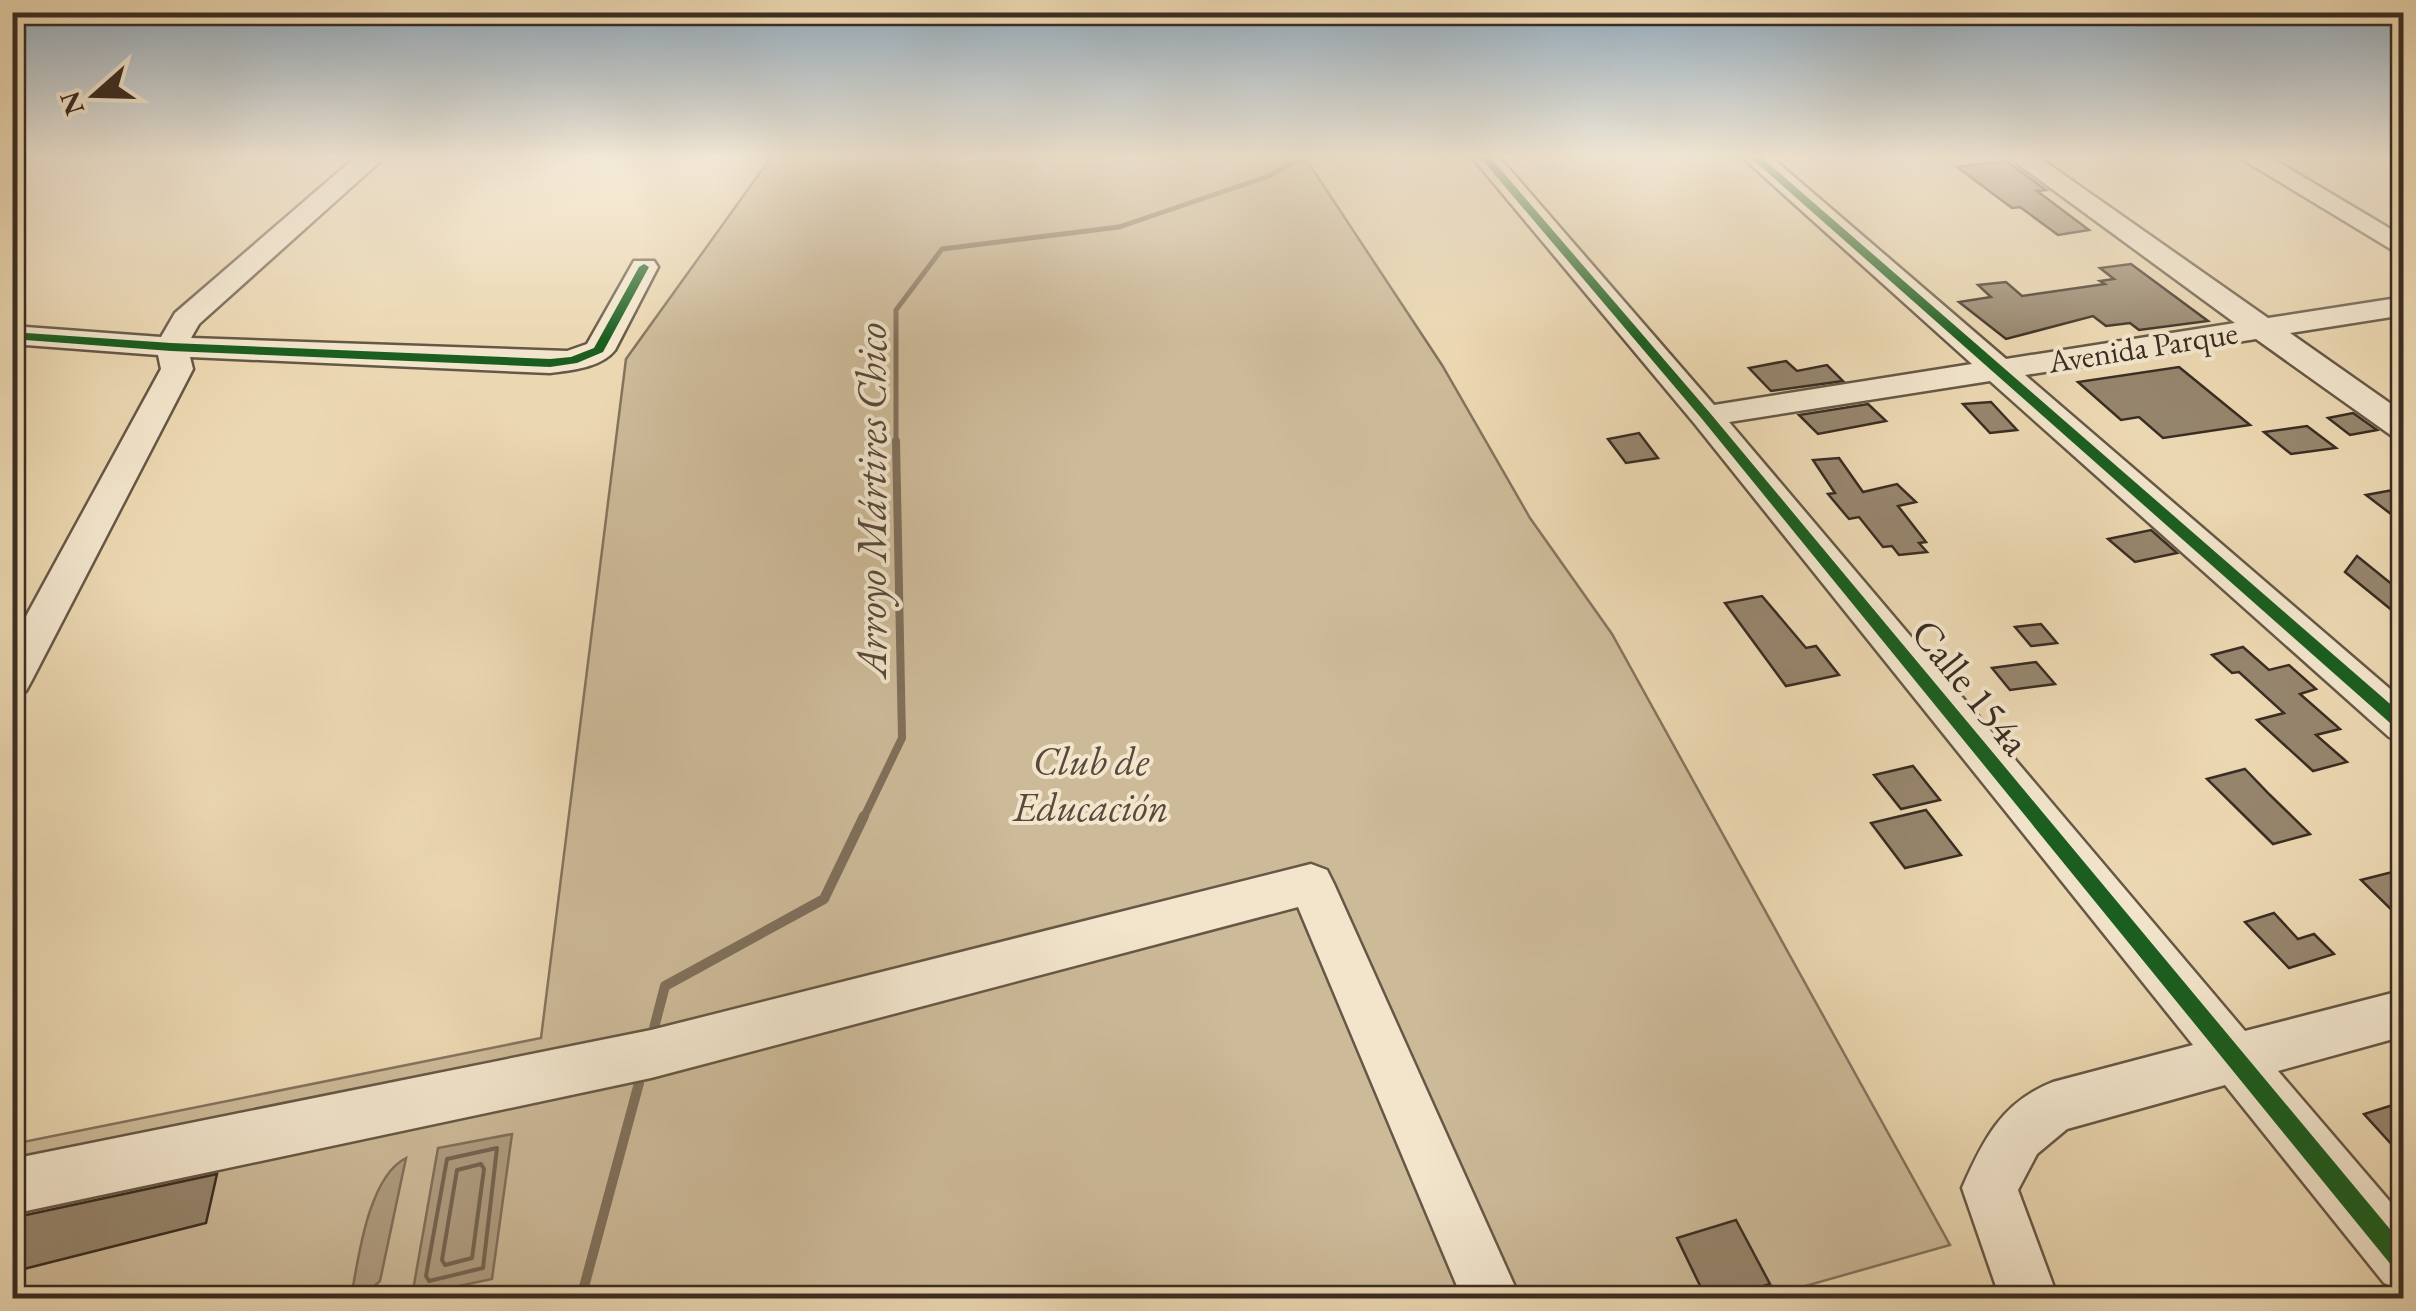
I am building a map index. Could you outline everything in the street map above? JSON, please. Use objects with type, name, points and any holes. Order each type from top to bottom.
[{"type":"street","points":[[12,680],[27,625],[177,369],[171,347],[186,319],[303,217]]},
{"type":"street","name":"Calle 154a","points":[[1536,217],[1706,416],[2404,1264]]},
{"type":"street","points":[[1824,217],[2404,726]]},
{"type":"street","points":[[2106,217],[2404,429]]},
{"type":"street","points":[[2352,217],[2404,248]]},
{"type":"street","points":[[12,335],[171,347],[550,363],[573,360],[598,350],[644,266]]},
{"type":"street","name":"Avenida Parque","points":[[1706,416],[2404,306]]},
{"type":"street","points":[[12,1187],[651,1054],[1311,884],[1491,1298]]},
{"type":"street","points":[[2029,1298],[1990,1188],[2018,1135],[2054,1107],[2404,1013]]},
{"type":"green space","name":"Club de Educación","points":[[728,217],[1344,217],[1442,365],[1530,518],[1612,634],[1950,1245],[1763,1298],[13,1298],[13,1144],[541,1038],[626,359]]},
{"type":"water","points":[[512,1134],[492,1279],[412,1296],[438,1148]]},
{"type":"water","points":[[406,1158],[380,1281],[361,1298],[351,1298],[361,1242],[374,1201],[393,1168]]},
{"type":"building","points":[[2034,217],[2072,217],[2089,230],[2058,235]]},
{"type":"building","points":[[2131,264],[2208,321],[2139,330],[2130,323],[2106,326],[2093,316],[2006,339],[1959,302],[1991,297],[1978,285],[2006,282],[2022,296],[2105,284],[2100,281],[2114,279],[2100,268]]},
{"type":"building","points":[[1786,361],[1797,371],[1827,365],[1843,381],[1771,391],[1749,368]]},
{"type":"building","points":[[2179,367],[2250,425],[2163,438],[2139,417],[2121,420],[2078,382]]},
{"type":"building","points":[[1991,402],[2017,430],[1990,433],[1963,404]]},
{"type":"building","points":[[1868,404],[1886,421],[1818,434],[1799,415]]},
{"type":"building","points":[[2353,413],[2377,430],[2350,435],[2328,418]]},
{"type":"building","points":[[2307,426],[2336,448],[2291,454],[2264,432]]},
{"type":"building","points":[[1639,433],[1658,458],[1626,463],[1608,439]]},
{"type":"building","points":[[1839,458],[1863,492],[1897,484],[1916,502],[1898,506],[1926,542],[1919,543],[1927,552],[1899,555],[1892,546],[1883,547],[1859,517],[1849,519],[1828,494],[1835,493],[1813,460]]},
{"type":"building","points":[[2404,488],[2404,524],[2366,495]]},
{"type":"building","points":[[2151,530],[2177,553],[2135,562],[2108,539]]},
{"type":"building","points":[[2357,556],[2404,594],[2404,620],[2345,572]]},
{"type":"building","points":[[1762,596],[1806,648],[1816,646],[1839,675],[1786,686],[1725,603]]},
{"type":"building","points":[[2041,624],[2057,643],[2031,646],[2015,627]]},
{"type":"building","points":[[2243,647],[2269,670],[2289,665],[2316,689],[2300,694],[2340,729],[2316,735],[2347,762],[2313,771],[2257,720],[2284,713],[2239,672],[2232,673],[2212,655]]},
{"type":"building","points":[[2036,662],[2055,684],[2010,690],[1992,668]]},
{"type":"building","points":[[1913,766],[1940,800],[1901,809],[1874,775]]},
{"type":"building","points":[[2245,769],[2310,834],[2273,844],[2207,779]]},
{"type":"building","points":[[1926,810],[1961,855],[1905,868],[1871,823]]},
{"type":"building","points":[[2404,869],[2404,922],[2361,880]]},
{"type":"building","points":[[2274,913],[2298,939],[2314,934],[2334,954],[2289,968],[2245,922]]},
{"type":"building","points":[[2393,1105],[2404,1117],[2404,1158],[2364,1114]]},
{"type":"building","points":[[217,1174],[206,1223],[12,1272],[12,1218]]},
{"type":"building","points":[[1736,1220],[1770,1284],[1723,1298],[1706,1298],[1677,1238]]},
{"type":"waterway","name":"Arroyo Mártires Chico","points":[[896,441],[896,310],[942,249],[1119,227],[1148,217]]},
{"type":"waterway","name":"Arroyo Mártires Chico","points":[[863,819],[902,738],[896,441]]},
{"type":"waterway","name":"Arroyo Mártires Chico","points":[[654,1028],[665,986],[824,899],[864,816]]},
{"type":"waterway","name":"Arroyo Mártires Chico","points":[[581,1298],[639,1083]]},
{"type":"cycle path","points":[[1536,217],[1706,416],[2404,1263]]},
{"type":"cycle path","points":[[1824,217],[2404,726]]},
{"type":"cycle path","points":[[12,335],[171,347],[550,363],[599,350],[644,267]]}]
